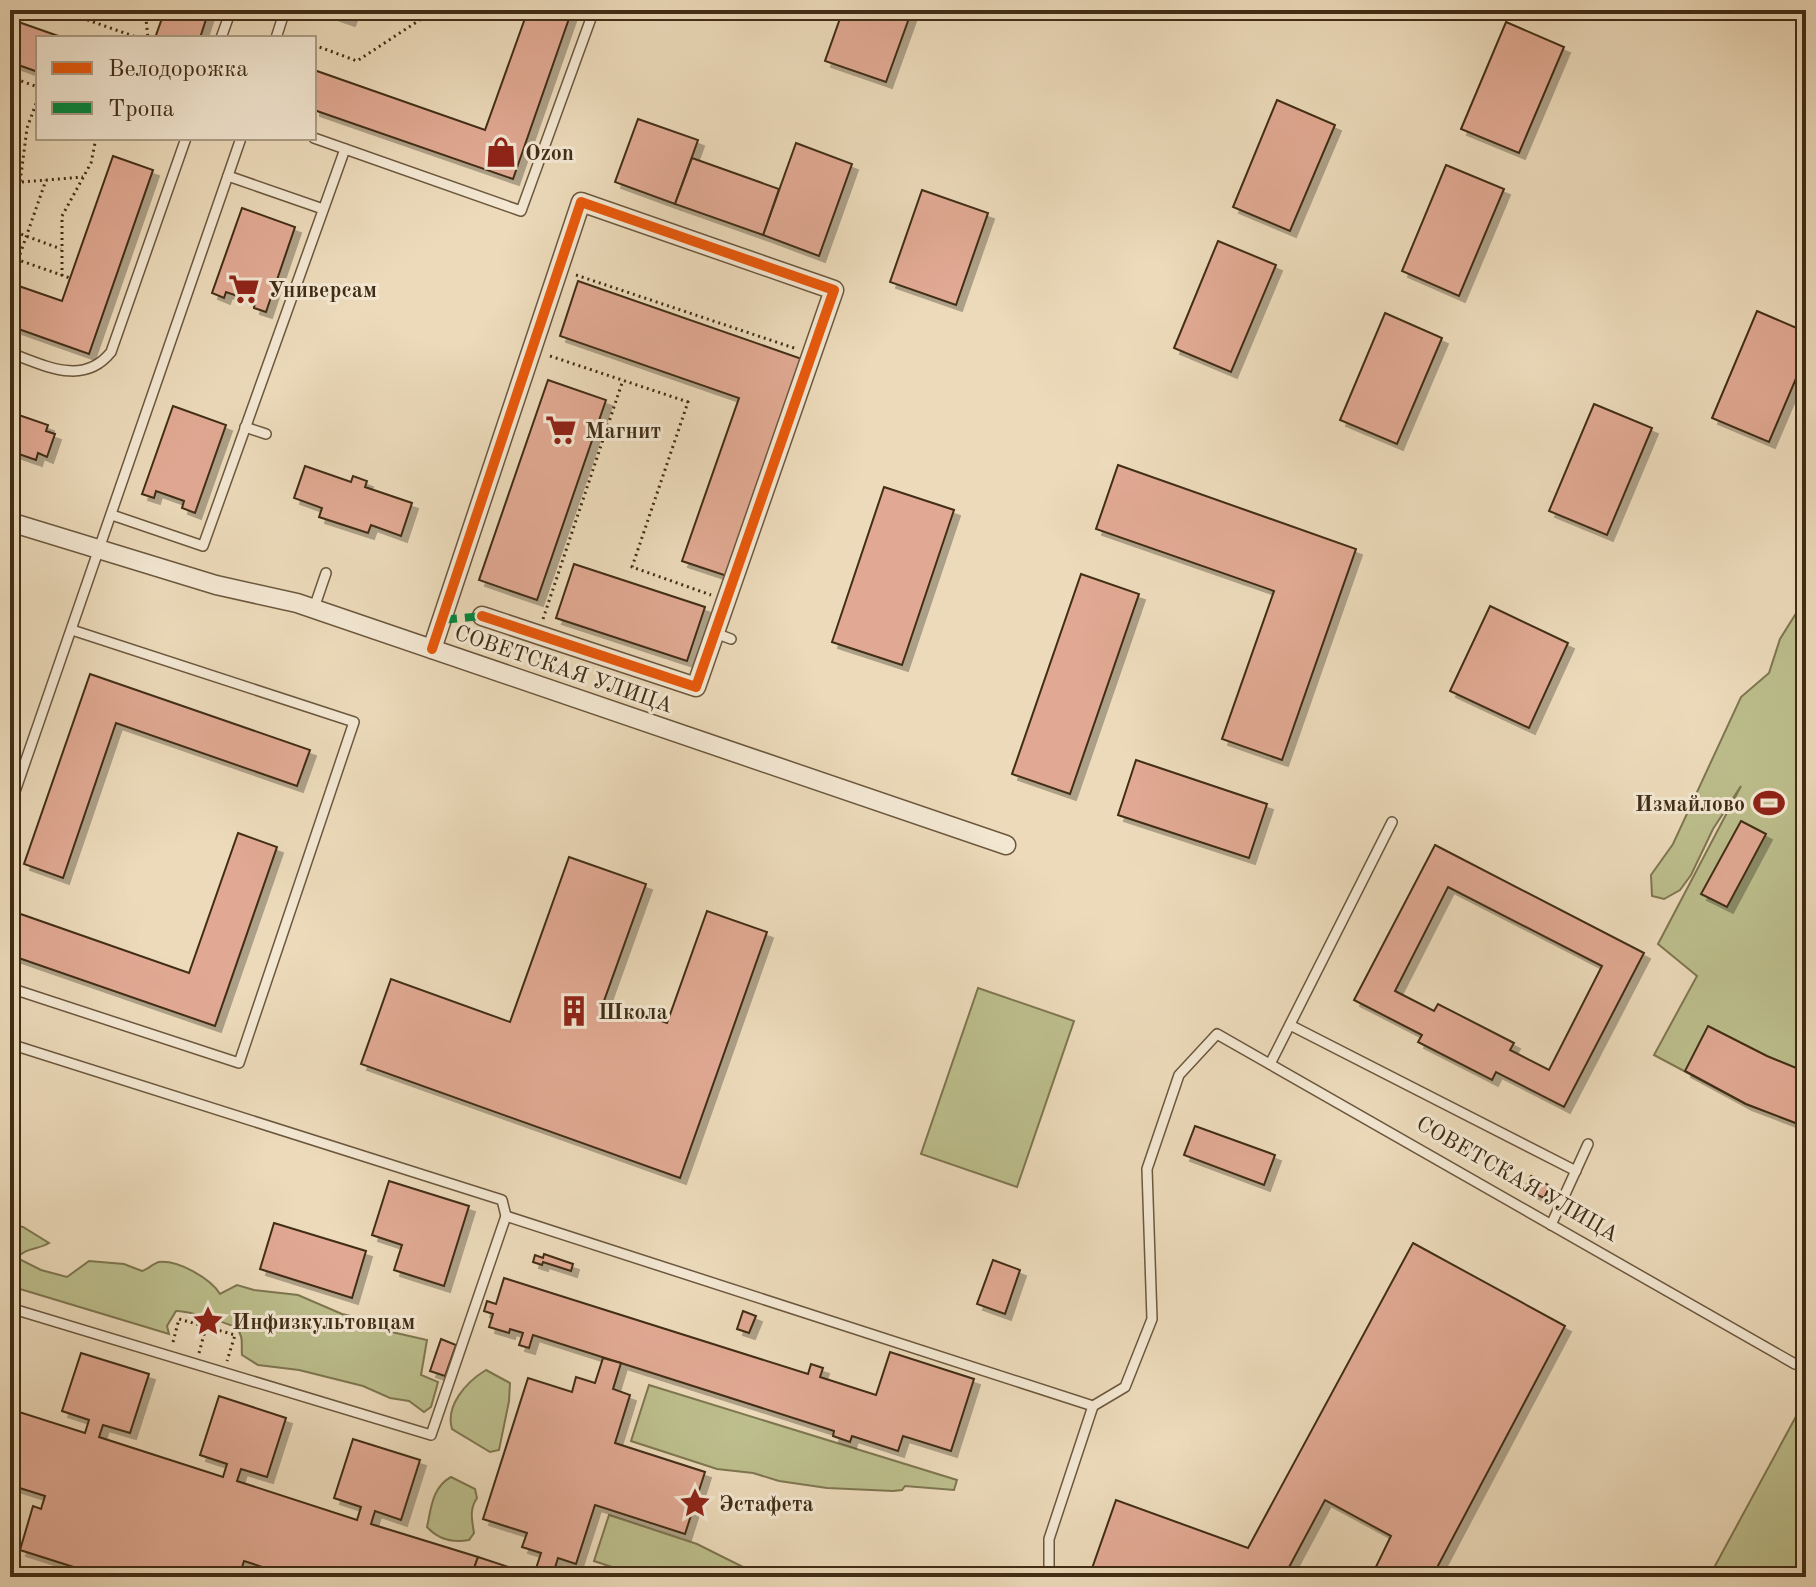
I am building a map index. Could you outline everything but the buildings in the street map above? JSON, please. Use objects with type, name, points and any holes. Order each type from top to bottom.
[{"type":"street","points":[[432,649],[581,202],[834,290],[726,601],[723,636],[696,687],[482,616]]},
{"type":"street","name":"СОВЕТСКАЯ УЛИЦА","points":[[10,522],[216,585],[314,608],[1006,845]]},
{"type":"lane","points":[[222,36],[231,10]]},
{"type":"lane","points":[[277,36],[285,10]]},
{"type":"lane","points":[[316,139],[521,211],[594,10]]},
{"type":"lane","points":[[10,353],[77,373],[89,370],[106,358],[185,140]]},
{"type":"lane","points":[[10,806],[240,140]]},
{"type":"lane","points":[[112,515],[203,546],[345,149]]},
{"type":"lane","points":[[228,176],[323,209]]},
{"type":"lane","points":[[245,427],[266,434]]},
{"type":"lane","points":[[314,608],[326,573]]},
{"type":"lane","points":[[10,988],[239,1063],[354,722],[72,630]]},
{"type":"lane","points":[[1270,1064],[1392,822]]},
{"type":"lane","points":[[1290,1025],[1576,1171]]},
{"type":"lane","name":"СОВЕТСКАЯ УЛИЦА","points":[[1093,1406],[1125,1387],[1152,1319],[1147,1169],[1179,1075],[1217,1034],[1795,1364]]},
{"type":"lane","points":[[10,1044],[502,1200],[506,1216],[431,1435],[10,1308]]},
{"type":"lane","points":[[1551,1225],[1588,1144]]},
{"type":"lane","points":[[506,1216],[1093,1406],[1049,1539],[1049,1577]]},
{"type":"path","points":[[59,10],[134,36]]},
{"type":"path","points":[[145,10],[148,36]]},
{"type":"path","points":[[316,46],[357,61],[435,10]]},
{"type":"path","points":[[10,77],[36,86]]},
{"type":"path","points":[[10,203],[20,183],[27,128],[36,103]]},
{"type":"path","points":[[62,276],[62,216],[94,154],[96,140]]},
{"type":"path","points":[[10,183],[83,177]]},
{"type":"path","points":[[18,260],[46,180]]},
{"type":"path","points":[[10,230],[61,249]]},
{"type":"path","points":[[10,257],[70,278]]},
{"type":"path","points":[[559,269],[812,355]]},
{"type":"path","points":[[532,350],[688,402],[632,567],[726,601]]},
{"type":"path","points":[[538,634],[623,380]]},
{"type":"path","points":[[169,1356],[179,1319],[235,1335],[224,1373]]},
{"type":"path","points":[[198,1356],[206,1327]]},
{"type":"green space","name":"Измайлово","points":[[1806,586],[1806,1127],[1746,1104],[1654,1055],[1697,976],[1658,944],[1741,786],[1680,890],[1664,899],[1652,896],[1651,875],[1673,844],[1741,697],[1769,673],[1780,639],[1800,607]]},
{"type":"green space","points":[[978,988],[1074,1021],[1017,1187],[921,1154]]},
{"type":"green space","points":[[10,1224],[23,1227],[49,1243],[24,1252],[17,1258],[41,1270],[67,1277],[89,1261],[124,1264],[142,1271],[157,1263],[167,1262],[194,1272],[220,1294],[237,1285],[298,1295],[359,1318],[374,1328],[427,1340],[421,1375],[438,1382],[431,1407],[424,1412],[409,1401],[390,1398],[363,1386],[299,1370],[258,1365],[242,1355],[237,1329],[207,1317],[176,1311],[167,1326],[169,1334],[10,1286]]},
{"type":"green space","points":[[486,1370],[510,1383],[499,1450],[490,1452],[452,1429],[451,1420],[459,1395]]},
{"type":"green space","points":[[649,1385],[957,1480],[954,1490],[905,1486],[902,1490],[893,1491],[827,1488],[779,1481],[753,1473],[717,1469],[631,1441]]},
{"type":"green space","points":[[1806,1398],[1806,1577],[1709,1577]]},
{"type":"green space","points":[[451,1477],[475,1489],[477,1498],[472,1515],[474,1533],[469,1540],[446,1539],[427,1527],[436,1492]]},
{"type":"green space","points":[[609,1515],[697,1544],[763,1577],[642,1577],[594,1561]]},
{"type":"marked path","points":[[441,620],[482,616]]},
{"type":"cycle path","points":[[432,649],[581,202],[834,290],[696,687],[482,616]]},
{"type":"place","name":"Ozon","points":[[501,152]]},
{"type":"place","name":"Универсам","points":[[244,289]]},
{"type":"place","name":"Магнит","points":[[561,430]]},
{"type":"place","name":"Измайлово","points":[[1769,803]]},
{"type":"place","name":"Школа","points":[[574,1011]]},
{"type":"place","name":"Инфизкультовцам","points":[[208,1321]]},
{"type":"place","name":"Эстафета","points":[[695,1503]]}]
